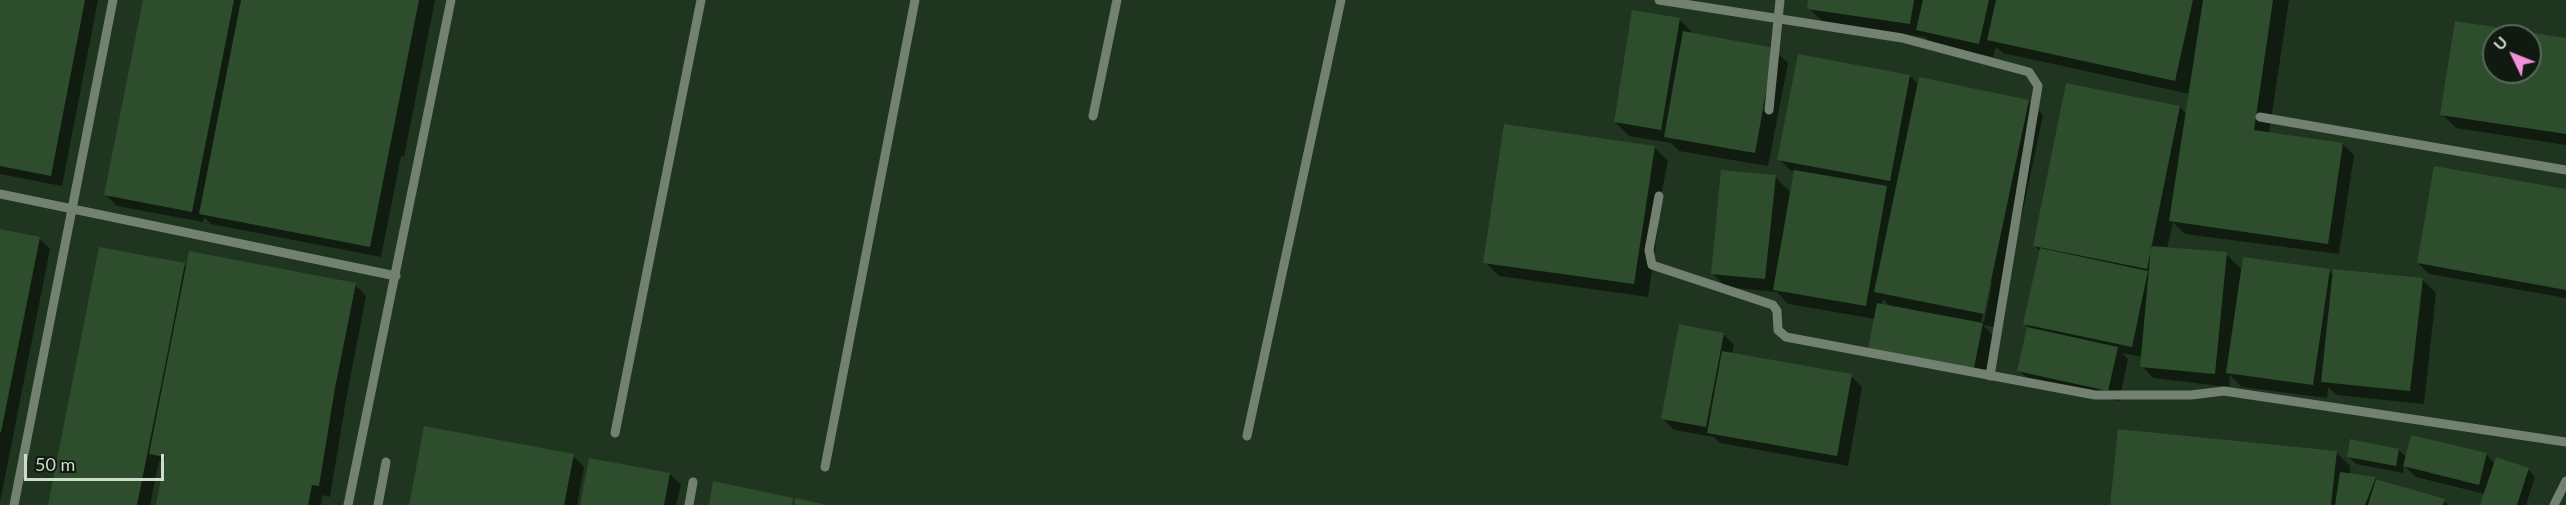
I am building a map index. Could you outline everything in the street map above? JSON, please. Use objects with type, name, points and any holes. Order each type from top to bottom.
[{"type":"lane","points":[[14,505],[113,0]]},
{"type":"lane","points":[[348,505],[451,0]]},
{"type":"lane","points":[[615,433],[701,0]]},
{"type":"lane","points":[[825,467],[915,0]]},
{"type":"lane","points":[[1093,116],[1118,0]]},
{"type":"lane","points":[[1247,436],[1341,0]]},
{"type":"lane","points":[[1659,0],[1902,38],[2029,72],[2038,86],[1990,376]]},
{"type":"lane","points":[[1769,110],[1780,0]]},
{"type":"lane","points":[[2260,117],[2566,170]]},
{"type":"lane","points":[[0,194],[396,276]]},
{"type":"lane","points":[[1659,196],[1649,250],[1652,265],[1773,305],[1777,311],[1778,330],[1786,337],[2095,395],[2191,395],[2224,392],[2566,442]]},
{"type":"lane","points":[[378,505],[386,462]]},
{"type":"lane","points":[[2554,505],[2566,481]]},
{"type":"lane","points":[[689,505],[693,482]]},
{"type":"building","points":[[0,0],[85,0],[51,176],[0,166]]},
{"type":"building","points":[[143,0],[234,0],[192,212],[104,195]]},
{"type":"building","points":[[241,0],[419,0],[370,247],[199,214]]},
{"type":"building","points":[[1808,0],[1914,0],[1910,24],[1807,9]]},
{"type":"building","points":[[1923,0],[1989,0],[1979,44],[1916,30]]},
{"type":"building","points":[[1996,0],[2193,0],[2175,81],[1987,40]]},
{"type":"building","points":[[2203,0],[2273,0],[2254,130],[2343,143],[2328,244],[2169,221]]},
{"type":"building","points":[[1632,10],[1680,18],[1661,130],[1614,122]]},
{"type":"building","points":[[2455,21],[2482,25],[2482,84],[2542,84],[2542,34],[2566,38],[2566,134],[2440,115]]},
{"type":"building","points":[[1683,31],[1774,48],[1755,153],[1664,137]]},
{"type":"building","points":[[1798,54],[1910,75],[1890,181],[1777,160]]},
{"type":"building","points":[[1919,77],[2029,100],[1984,314],[1874,292]]},
{"type":"building","points":[[2066,83],[2180,106],[2147,269],[2033,246]]},
{"type":"building","points":[[1504,124],[1655,146],[1634,284],[1483,263]]},
{"type":"building","points":[[2434,166],[2566,189],[2566,290],[2417,263]]},
{"type":"building","points":[[1721,170],[1776,175],[1765,279],[1711,274]]},
{"type":"building","points":[[1794,170],[1887,186],[1866,306],[1773,290]]},
{"type":"building","points":[[0,229],[40,237],[1,432],[0,432]]},
{"type":"building","points":[[2151,246],[2227,252],[2215,374],[2140,367]]},
{"type":"building","points":[[99,247],[185,263],[167,356],[137,505],[48,505]]},
{"type":"building","points":[[2040,248],[2148,271],[2132,347],[2023,324]]},
{"type":"building","points":[[189,251],[356,283],[335,388],[319,486],[312,485],[308,505],[156,505],[165,457],[149,454]]},
{"type":"building","points":[[2243,257],[2330,269],[2313,385],[2226,373]]},
{"type":"building","points":[[2333,269],[2423,278],[2410,391],[2321,382]]},
{"type":"building","points":[[1877,303],[1983,323],[1974,368],[1868,349]]},
{"type":"building","points":[[1679,324],[1724,333],[1706,427],[1661,419]]},
{"type":"building","points":[[2027,327],[2118,347],[2108,391],[2017,371]]},
{"type":"building","points":[[1722,351],[1852,374],[1837,456],[1707,433]]},
{"type":"building","points":[[424,426],[574,454],[564,505],[409,505]]},
{"type":"building","points":[[2118,429],[2337,451],[2331,505],[2110,505]]},
{"type":"building","points":[[2411,435],[2487,453],[2479,485],[2403,466]]},
{"type":"building","points":[[2350,439],[2399,449],[2396,466],[2347,457]]},
{"type":"building","points":[[2496,457],[2529,468],[2517,505],[2480,505]]},
{"type":"building","points":[[589,458],[670,473],[664,505],[580,505]]},
{"type":"building","points":[[2340,472],[2376,477],[2365,505],[2335,505]]},
{"type":"building","points":[[2376,479],[2445,499],[2443,505],[2368,505]]},
{"type":"building","points":[[713,481],[793,498],[792,505],[709,505]]},
{"type":"building","points":[[795,498],[823,504],[823,505],[794,505]]}]
